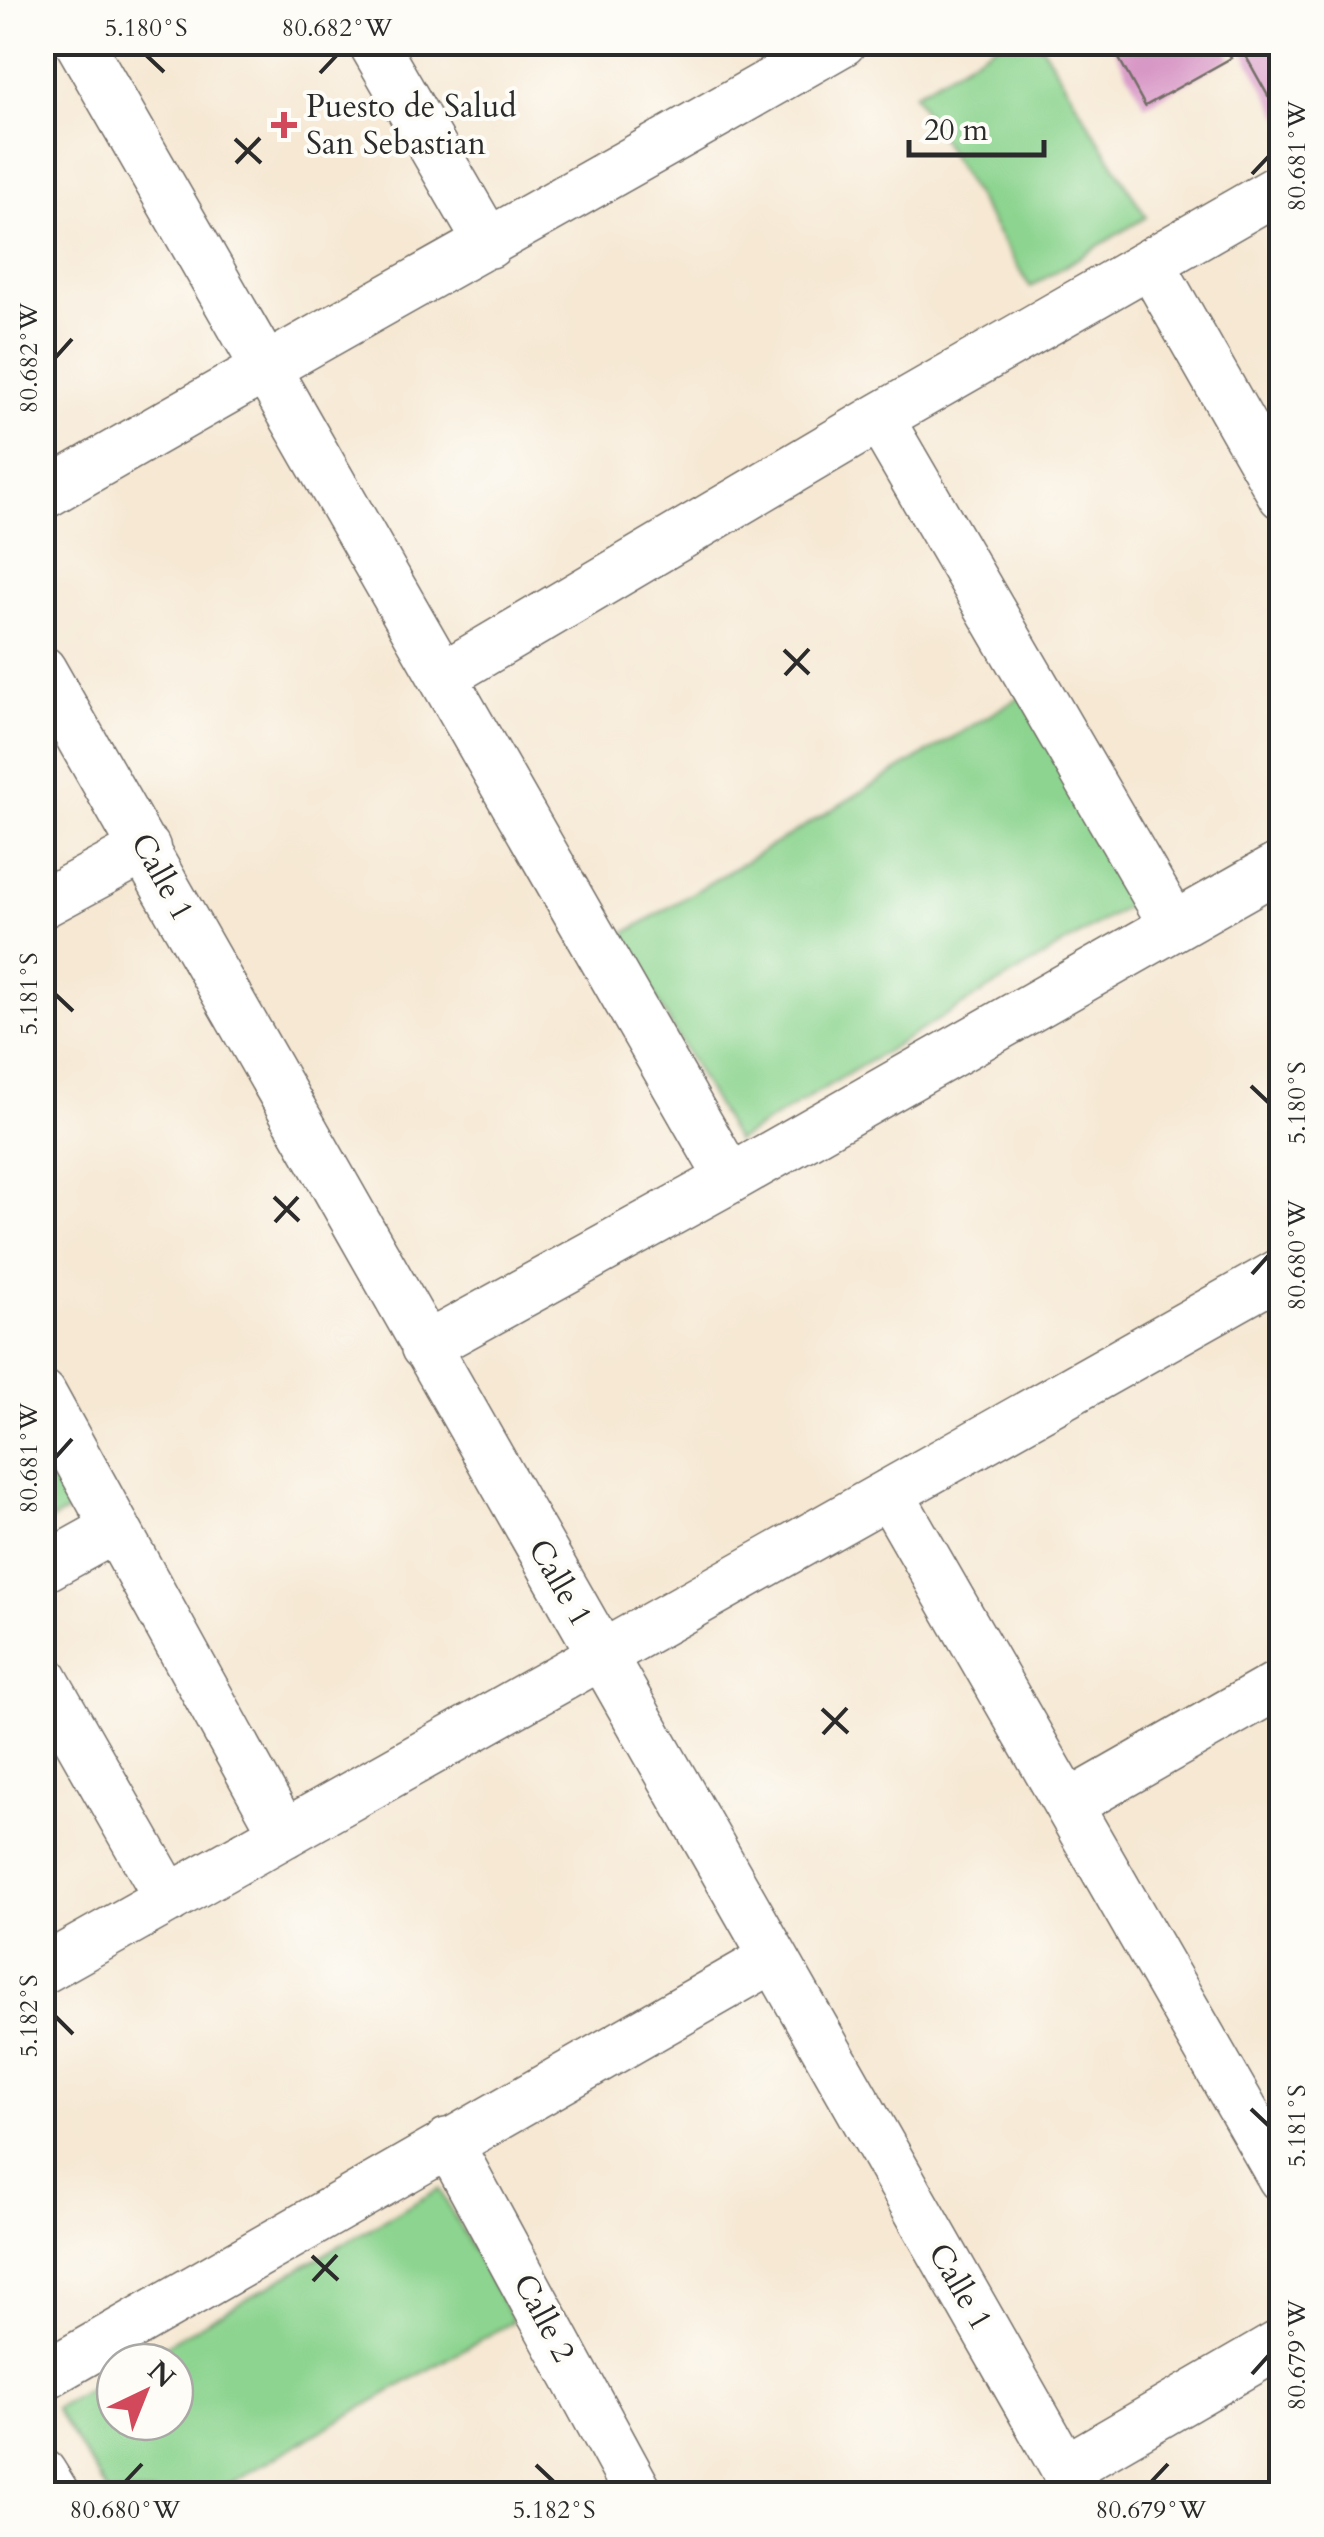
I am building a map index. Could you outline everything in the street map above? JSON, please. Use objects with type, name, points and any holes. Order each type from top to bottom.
[{"type":"street","points":[[79,42],[730,1179]]},
{"type":"street","points":[[372,42],[489,244]]},
{"type":"street","points":[[42,496],[842,42]]},
{"type":"street","points":[[443,676],[879,418],[1282,187]]},
{"type":"street","points":[[1150,263],[1282,495]]},
{"type":"street","points":[[879,418],[1174,926]]},
{"type":"street","name":"Calle 1","points":[[42,670],[1072,2482]]},
{"type":"street","points":[[42,904],[146,848]]},
{"type":"street","points":[[425,1347],[730,1179],[1282,865]]},
{"type":"street","points":[[42,1970],[1282,1272]]},
{"type":"street","points":[[42,1394],[284,1834]]},
{"type":"street","points":[[889,1493],[1282,2178]]},
{"type":"street","points":[[42,1569],[116,1528]]},
{"type":"street","points":[[42,1676],[169,1898]]},
{"type":"street","points":[[1068,1805],[1282,1683]]},
{"type":"street","points":[[42,2376],[772,1959]]},
{"type":"street","name":"Calle 2","points":[[448,2142],[638,2494]]},
{"type":"street","points":[[1072,2482],[1282,2342]]},
{"type":"street","points":[[42,2473],[56,2494]]},
{"type":"green space","points":[[1001,42],[1040,43],[1146,217],[1030,287],[914,94]]},
{"type":"green space","points":[[1022,696],[1136,901],[736,1141],[621,936]]},
{"type":"green space","points":[[42,1439],[79,1505],[43,1525],[42,1524]]},
{"type":"green space","points":[[439,2189],[513,2321],[211,2494],[109,2494],[55,2408],[95,2385],[95,2442],[195,2442],[195,2342],[171,2342]]},
{"type":"building","points":[[1110,42],[1222,42],[1231,58],[1145,106]]},
{"type":"building","points":[[1238,42],[1282,42],[1282,121]]},
{"type":"place","name":"Puesto de Salud San Sebastian","points":[[284,125]]}]
